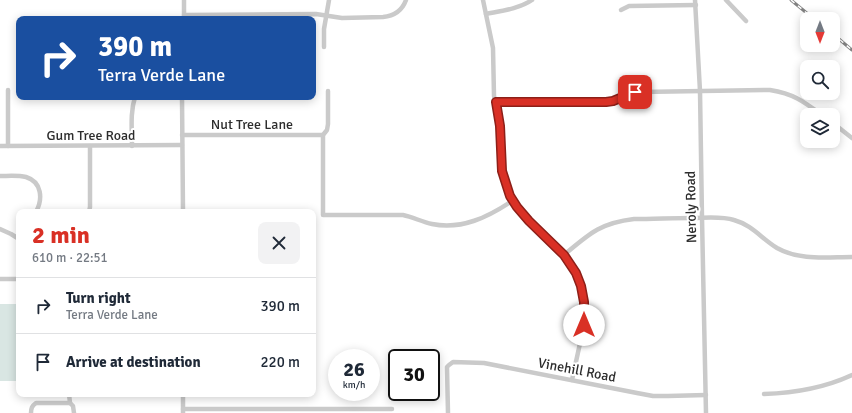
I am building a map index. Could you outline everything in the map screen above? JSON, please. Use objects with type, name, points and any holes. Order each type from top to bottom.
[{"type":"street","points":[[184,0],[184,16]]},
{"type":"street","points":[[324,47],[324,28],[329,0]]},
{"type":"street","points":[[228,16],[316,14],[342,18],[389,17],[400,11],[406,0]]},
{"type":"street","points":[[483,0],[493,48],[494,85],[500,126],[502,171],[505,183],[512,201],[529,221],[564,255],[576,273],[581,286],[584,302],[584,325],[572,380]]},
{"type":"street","points":[[486,14],[519,6],[532,0]]},
{"type":"street","points":[[726,0],[746,21]]},
{"type":"street","points":[[621,10],[629,6],[695,3]]},
{"type":"street","name":"Neroly Road","points":[[695,3],[700,91],[706,413]]},
{"type":"street","points":[[8,90],[8,146]]},
{"type":"street","points":[[496,102],[606,102],[641,92],[770,90],[798,98],[812,108]]},
{"type":"street","points":[[328,91],[328,124],[327,130],[323,135],[323,215],[403,215],[410,216],[430,224],[443,226],[476,221],[512,201]]},
{"type":"street","points":[[132,146],[132,109],[134,100]]},
{"type":"street","points":[[182,100],[182,209]]},
{"type":"street","points":[[840,129],[852,138]]},
{"type":"street","name":"Nut Tree Lane","points":[[182,135],[323,135]]},
{"type":"street","name":"Gum Tree Road","points":[[0,146],[182,145]]},
{"type":"street","points":[[90,146],[90,209]]},
{"type":"street","points":[[0,176],[25,177],[34,182],[40,194],[38,209]]},
{"type":"street","points":[[564,255],[592,232],[621,221],[634,219],[720,218],[734,220],[750,227],[778,248],[789,253],[810,257],[852,257]]},
{"type":"street","points":[[0,229],[16,235]]},
{"type":"street","points":[[0,279],[16,279]]},
{"type":"street","name":"Vinehill Road","points":[[448,413],[447,367],[453,362],[484,363],[653,396],[706,395]]},
{"type":"street","points":[[764,394],[812,389],[830,384],[852,375]]},
{"type":"street","points":[[69,397],[74,413]]},
{"type":"street","points":[[183,397],[183,411],[392,409]]},
{"type":"street","points":[[30,413],[33,406],[36,404],[70,403]]},
{"type":"shaded area","points":[[0,304],[16,304],[16,381],[0,381]]},
{"type":"railway","points":[[791,0],[806,12]]},
{"type":"railway","points":[[840,40],[852,50]]},
{"type":"route","points":[[584,325],[584,302],[581,286],[576,273],[564,255],[529,221],[512,201],[510,196],[502,171],[500,126],[496,102],[606,102],[613,101],[635,92]]}]
